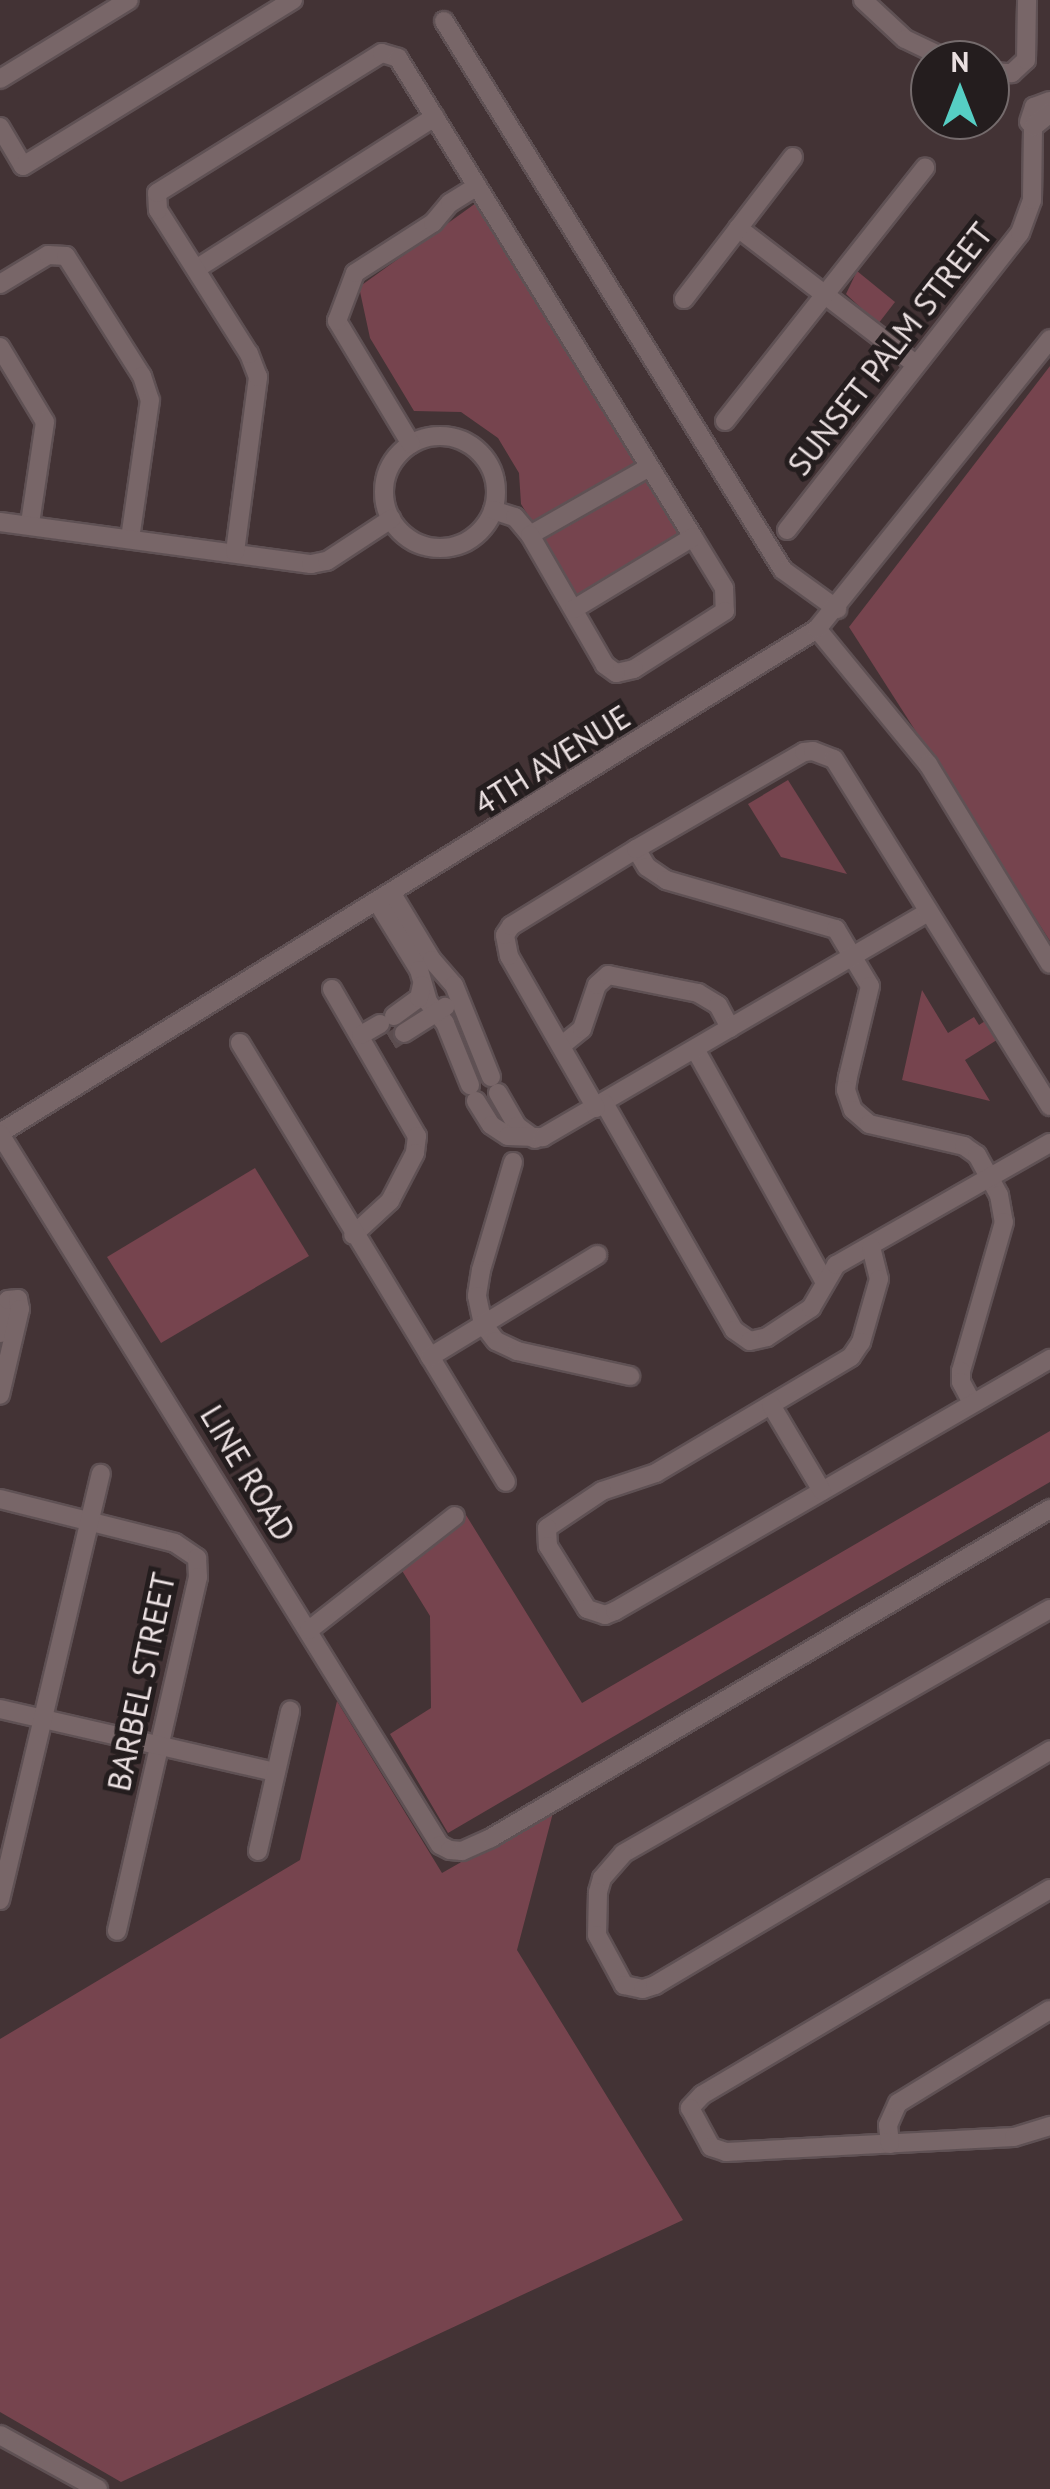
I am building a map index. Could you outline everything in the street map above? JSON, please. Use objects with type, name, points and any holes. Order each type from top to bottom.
[{"type":"street","points":[[0,79],[128,0]]},
{"type":"street","points":[[0,127],[23,166],[293,0]]},
{"type":"street","points":[[862,0],[910,41]]},
{"type":"street","points":[[1010,73],[1026,60],[1027,0]]},
{"type":"street","points":[[444,21],[783,570],[837,609]]},
{"type":"street","points":[[235,552],[258,377],[249,354],[158,210],[157,193],[162,186],[382,53],[398,58],[435,117],[724,588],[725,611],[634,669],[616,673],[610,670],[530,536],[515,517],[493,510]]},
{"type":"street","points":[[1032,142],[1030,116],[1034,107],[1050,101]]},
{"type":"street","points":[[1032,142],[1033,127],[1050,114]]},
{"type":"street","points":[[196,268],[435,117]]},
{"type":"street","name":"SUNSET PALM STREET","points":[[787,530],[1030,217],[1032,142]]},
{"type":"street","points":[[684,298],[792,157]]},
{"type":"street","points":[[725,422],[925,168]]},
{"type":"street","points":[[411,444],[337,322],[356,273],[433,223],[450,203],[477,186]]},
{"type":"street","points":[[738,228],[914,364]]},
{"type":"street","points":[[0,284],[48,256],[66,256],[142,376],[150,400],[130,538]]},
{"type":"street","name":"4TH AVENUE","points":[[0,1134],[817,629],[837,609],[1050,339]]},
{"type":"street","points":[[0,347],[45,422],[30,524]]},
{"type":"street","points":[[444,436],[476,448],[494,476],[493,510],[474,536],[445,547],[414,541],[391,519],[384,498],[386,477],[395,458],[411,444],[444,436]]},
{"type":"street","points":[[530,536],[649,466]]},
{"type":"street","points":[[0,522],[311,564],[327,561],[391,519]]},
{"type":"street","points":[[574,609],[693,537]]},
{"type":"street","points":[[817,629],[928,764],[1050,964]]},
{"type":"street","points":[[1050,1106],[834,758],[825,752],[804,752],[636,849],[504,934],[509,956],[741,1337],[758,1341],[800,1317],[811,1308],[836,1266],[1050,1143]]},
{"type":"street","points":[[636,849],[647,867],[666,880],[836,929],[870,986],[846,1090],[853,1110],[869,1124],[971,1149],[1004,1208],[1004,1222],[961,1371],[961,1382],[972,1403]]},
{"type":"street","points":[[385,898],[454,985],[494,1085],[517,1126],[535,1139]]},
{"type":"street","points":[[385,898],[419,970],[422,985],[452,1038],[473,1093],[492,1125],[508,1136],[535,1139],[600,1106],[928,912]]},
{"type":"street","points":[[562,1046],[582,1028],[596,985],[608,975],[698,994],[718,1005],[730,1028]]},
{"type":"street","points":[[361,1035],[419,998],[422,985]]},
{"type":"street","points":[[372,1053],[437,1013],[453,996],[454,985]]},
{"type":"street","points":[[332,990],[416,1129],[417,1143],[390,1201],[353,1235]]},
{"type":"street","points":[[240,1043],[506,1482]]},
{"type":"street","points":[[695,1049],[824,1281]]},
{"type":"street","name":"LINE ROAD","points":[[0,1134],[440,1845],[462,1851],[491,1838],[1050,1509]]},
{"type":"street","points":[[512,1162],[480,1270],[477,1296],[483,1324],[496,1341],[517,1351],[630,1376]]},
{"type":"street","points":[[870,1248],[879,1279],[857,1350],[656,1473],[602,1491],[547,1528],[548,1546],[586,1610],[605,1615],[1050,1359]]},
{"type":"street","points":[[430,1357],[597,1256]]},
{"type":"street","points":[[0,1395],[4,1338]]},
{"type":"street","points":[[770,1405],[822,1491]]},
{"type":"street","points":[[0,1900],[101,1474]]},
{"type":"street","points":[[0,1499],[90,1521]]},
{"type":"street","points":[[309,1630],[455,1516]]},
{"type":"street","name":"BARBEL STREET","points":[[90,1521],[175,1543],[197,1558],[198,1576],[117,1930]]},
{"type":"street","points":[[1050,1609],[624,1854],[602,1878],[597,1935],[624,1985],[643,1989],[654,1985],[1050,1750]]},
{"type":"street","points":[[0,1709],[276,1772]]},
{"type":"street","points":[[258,1851],[290,1711]]},
{"type":"street","points":[[1050,1889],[702,2095],[690,2108],[711,2147],[717,2150],[1014,2138],[1050,2126]]},
{"type":"street","points":[[890,2144],[888,2125],[898,2103],[1050,2010]]},
{"type":"street","points":[[0,2435],[98,2489]]},
{"type":"shaded area","points":[[476,203],[637,465],[534,525],[521,504],[519,473],[498,438],[461,412],[414,411],[370,338],[359,287]]},
{"type":"shaded area","points":[[857,271],[895,302],[878,324],[846,294]]},
{"type":"shaded area","points":[[1050,366],[1050,941],[849,627]]},
{"type":"shaded area","points":[[645,478],[680,535],[577,597],[541,538]]},
{"type":"shaded area","points":[[788,780],[847,874],[781,857],[748,804]]},
{"type":"shaded area","points":[[922,990],[948,1033],[974,1017],[979,1025],[988,1019],[1000,1038],[965,1060],[990,1101],[902,1080]]},
{"type":"shaded area","points":[[255,1168],[309,1256],[161,1343],[107,1257]]},
{"type":"shaded area","points":[[1050,1431],[1050,1482],[448,1833],[390,1734],[431,1708],[430,1616],[401,1569],[466,1515],[582,1703]]},
{"type":"shaded area","points":[[337,1701],[442,1873],[554,1809],[517,1950],[683,2220],[121,2482],[0,2412],[0,2039],[300,1860]]},
{"type":"tunnel","points":[[391,1041],[404,1033]]}]
